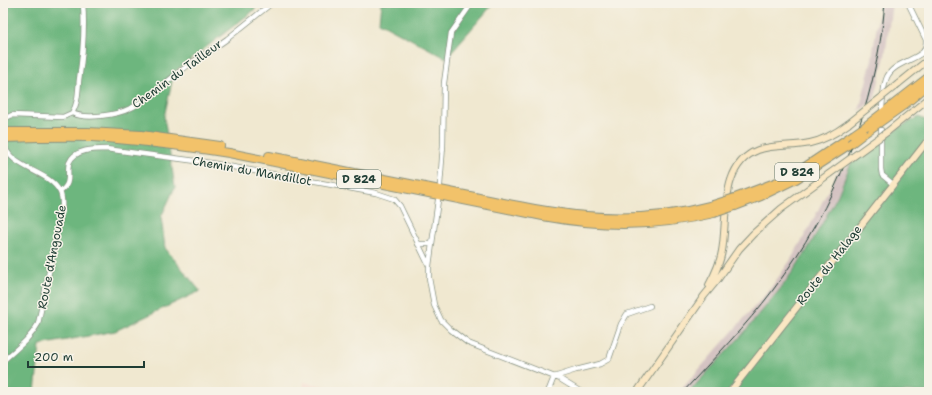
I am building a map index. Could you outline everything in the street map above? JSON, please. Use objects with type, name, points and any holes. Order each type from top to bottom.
[{"type":"highway","points":[[903,98],[929,72]]},
{"type":"highway","name":"D 824","points":[[735,202],[805,167],[866,126],[929,76]]},
{"type":"highway","name":"D 824","points":[[3,138],[91,137],[145,141],[190,147],[230,153],[543,216],[619,225],[644,224],[679,220],[735,202],[761,196],[796,180],[863,134],[881,129],[904,105],[929,84]]},
{"type":"highway","points":[[881,129],[929,89]]},
{"type":"highway","name":"D 824","points":[[3,132],[105,132],[189,141],[522,206],[587,216],[624,218],[714,209]]},
{"type":"main road","points":[[704,296],[721,257],[729,187],[733,174],[745,159],[758,150],[809,144],[828,137],[848,124],[929,59]]},
{"type":"main road","points":[[637,392],[704,296],[752,234],[781,209],[829,174],[881,129],[929,98]]},
{"type":"main road","name":"Route du Halage","points":[[730,392],[929,139]]},
{"type":"street","points":[[3,126],[6,118],[12,115],[63,117],[72,113],[76,104],[83,51],[85,25],[83,3]]},
{"type":"street","name":"Chemin du Tailleur","points":[[72,113],[76,115],[94,116],[119,113],[131,108],[140,103],[183,69],[226,40],[272,3]]},
{"type":"street","points":[[440,185],[443,146],[444,83],[451,33],[472,3]]},
{"type":"street","points":[[882,108],[884,88],[887,77],[893,70],[923,52],[926,46],[926,40],[909,5]]},
{"type":"street","points":[[881,129],[882,175],[893,184]]},
{"type":"street","name":"Route d'Angouade","points":[[3,142],[6,151],[13,159],[55,185],[60,192],[62,199],[62,210],[38,324],[26,341],[3,361]]},
{"type":"street","name":"Chemin du Mandillot","points":[[60,192],[67,184],[69,179],[69,163],[74,157],[89,149],[106,149],[211,163],[386,195],[394,199],[400,206],[429,266]]},
{"type":"street","points":[[438,200],[429,266],[429,278],[434,305],[441,320],[468,344],[554,377],[581,392]]},
{"type":"street","points":[[418,244],[432,244]]},
{"type":"street","points":[[554,377],[600,364],[609,359],[627,314],[650,306]]},
{"type":"street","points":[[548,392],[554,377]]},
{"type":"shaded area","points":[[880,3],[892,3],[885,56],[874,100],[859,111],[872,59]]},
{"type":"shaded area","points":[[851,163],[838,195],[822,224],[805,254],[782,287],[743,334],[689,392],[679,392],[770,289],[790,261],[809,228],[837,173]]},
{"type":"shaded area","points":[[304,382],[354,392],[303,392]]},
{"type":"green space","points":[[5,3],[261,3],[253,11],[174,72],[164,117],[175,187],[161,217],[165,248],[200,291],[115,331],[40,345],[35,392],[3,392],[3,6]]},
{"type":"green space","points":[[381,3],[494,3],[446,58],[379,22]]},
{"type":"green space","points":[[919,117],[929,122],[929,392],[689,392],[743,334],[782,287],[805,254],[822,224],[838,195],[851,163],[900,127]]},
{"type":"railway","points":[[683,392],[763,303],[795,258],[815,225],[849,154],[862,118],[880,42],[885,3]]}]
